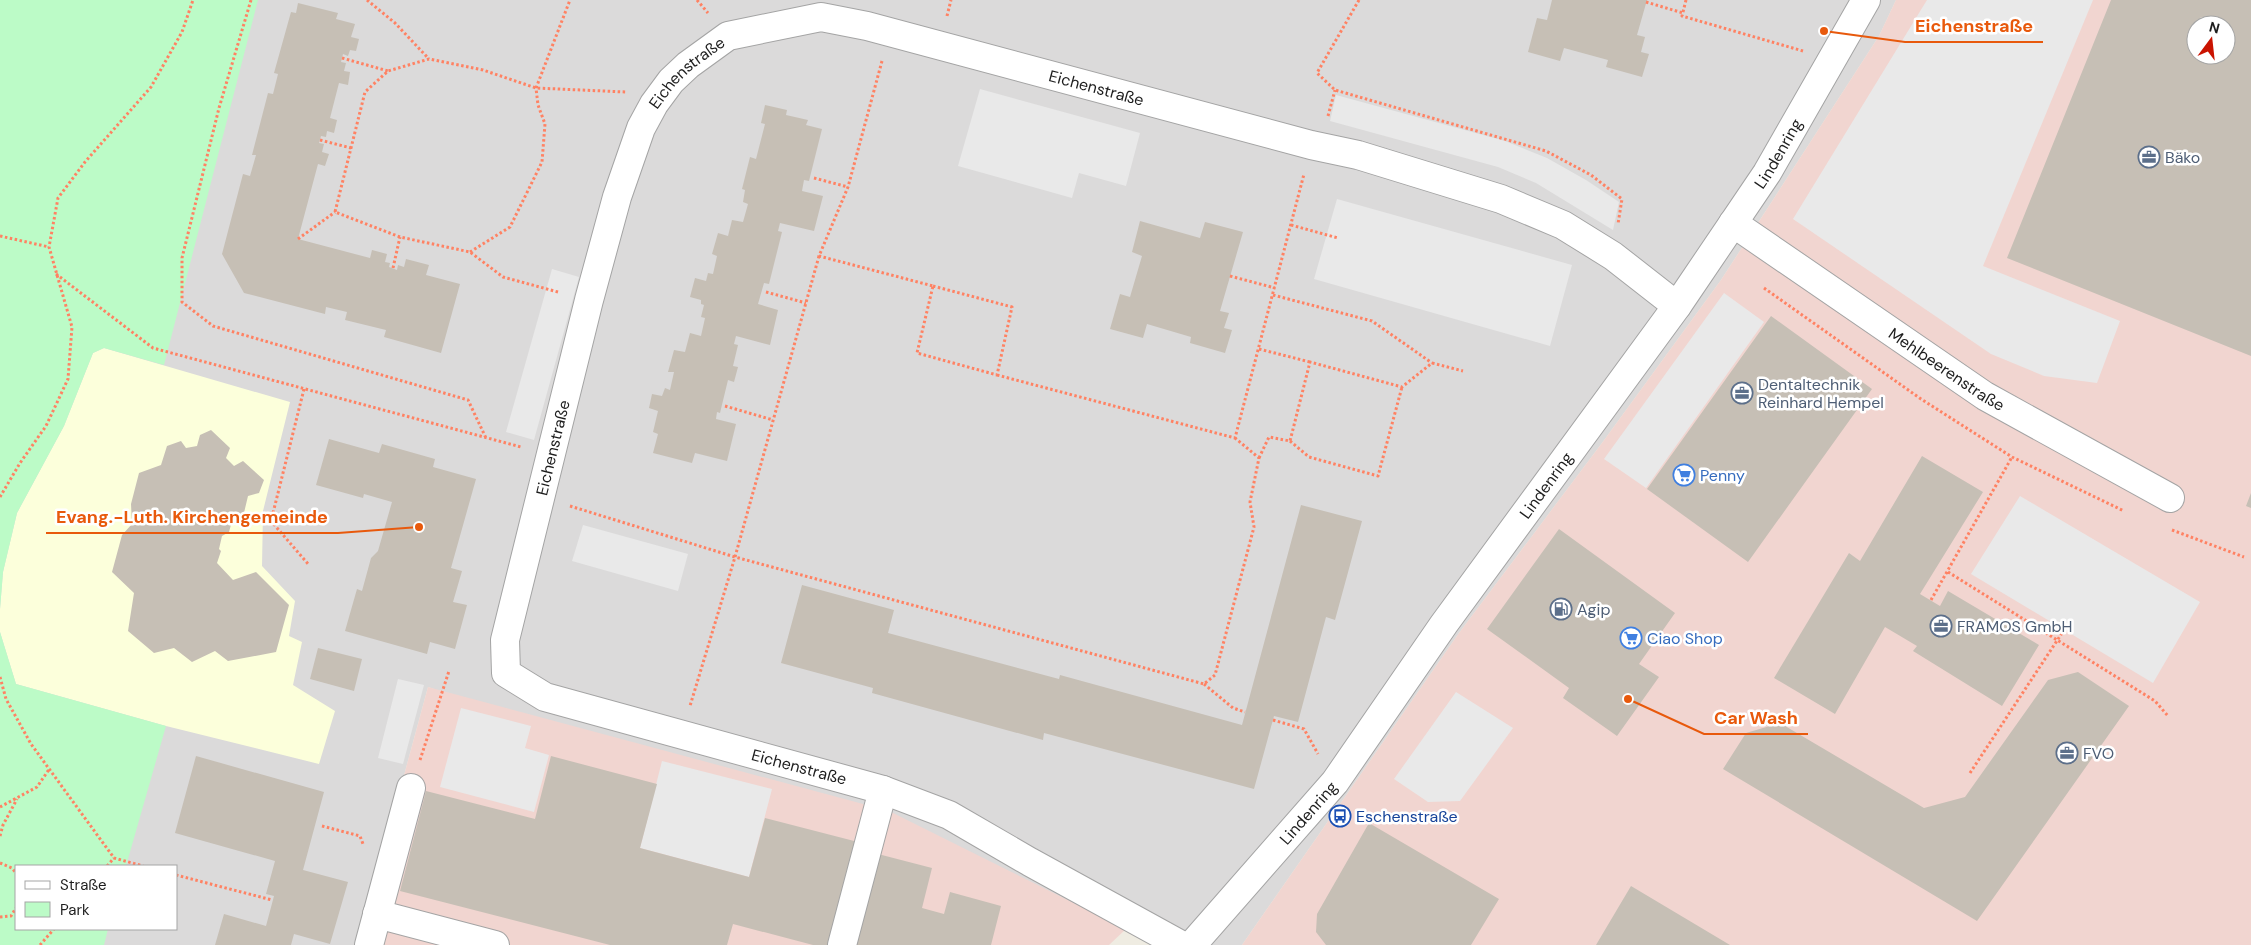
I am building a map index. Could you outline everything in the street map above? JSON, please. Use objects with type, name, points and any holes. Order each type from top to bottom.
[{"type":"street","name":"Lindenring","points":[[1192,945],[1336,782],[1444,624],[1677,306],[1767,173],[1866,0]]},
{"type":"street","name":"Eichenstraße","points":[[1182,945],[1030,862],[949,815],[883,790],[545,697],[506,673],[505,640],[589,300],[617,197],[641,128],[654,104],[671,82],[688,65],[728,36],[821,17],[890,32],[1311,145],[1358,155],[1501,199],[1563,225],[1613,256],[1677,306]]},
{"type":"street","name":"Mehlbeerenstraße","points":[[1733,223],[1985,396],[2170,498]]},
{"type":"street","points":[[369,945],[411,788]]},
{"type":"street","points":[[842,945],[883,790]]},
{"type":"street","points":[[377,914],[495,945]]},
{"type":"path","points":[[0,497],[20,463],[46,426],[68,379],[72,326],[49,248],[58,198],[84,162],[151,87],[182,32],[193,0]]},
{"type":"path","points":[[251,0],[219,108],[182,258],[182,302],[213,326],[468,400],[486,438]]},
{"type":"path","points":[[367,0],[395,24],[429,59]]},
{"type":"path","points":[[470,252],[510,228],[542,162],[544,124],[538,105],[536,88],[570,0]]},
{"type":"path","points":[[1360,0],[1317,73],[1340,93],[1546,151],[1591,175],[1622,199],[1613,256]]},
{"type":"path","points":[[1686,0],[1682,16],[1832,59]]},
{"type":"path","points":[[1646,2],[1683,12]]},
{"type":"path","points":[[682,735],[735,557],[819,256],[848,187],[890,32]]},
{"type":"path","points":[[342,58],[388,71]]},
{"type":"path","points":[[298,238],[335,212],[365,92],[388,71],[429,59],[484,70],[536,88],[626,92],[654,104]]},
{"type":"path","points":[[320,140],[351,148]]},
{"type":"path","points":[[1235,438],[1311,145]]},
{"type":"path","points":[[814,178],[848,187]]},
{"type":"path","points":[[335,212],[400,237],[470,252],[503,277],[589,300]]},
{"type":"path","points":[[1291,225],[1338,238]]},
{"type":"path","points":[[0,236],[49,248]]},
{"type":"path","points":[[393,268],[400,237]]},
{"type":"path","points":[[819,256],[1012,307],[997,375]]},
{"type":"path","points":[[56,274],[154,348],[551,455]]},
{"type":"path","points":[[1230,276],[1275,288]]},
{"type":"path","points":[[933,286],[917,353],[1235,438],[1259,458]]},
{"type":"path","points":[[766,292],[806,303]]},
{"type":"path","points":[[1273,296],[1372,321],[1432,363],[1463,371]]},
{"type":"path","points":[[1259,349],[1402,387]]},
{"type":"path","points":[[1290,441],[1310,362]]},
{"type":"path","points":[[1204,684],[1215,675],[1254,527],[1250,502],[1259,458],[1269,437],[1290,441],[1309,457],[1378,476],[1402,387],[1432,363]]},
{"type":"path","points":[[304,389],[271,521],[309,565]]},
{"type":"path","points":[[726,406],[773,420]]},
{"type":"path","points":[[1931,600],[2012,457]]},
{"type":"path","points":[[540,497],[735,557],[1204,684],[1233,708],[1245,712]]},
{"type":"path","points":[[1948,572],[2154,702],[2168,716]]},
{"type":"path","points":[[1970,772],[2064,630]]},
{"type":"path","points":[[411,788],[449,671]]},
{"type":"path","points":[[0,677],[6,699],[31,744],[114,858],[140,865]]},
{"type":"path","points":[[1273,720],[1304,729]]},
{"type":"path","points":[[0,807],[37,787],[50,768]]},
{"type":"path","points":[[0,836],[3,825],[17,799]]},
{"type":"path","points":[[322,826],[360,836],[366,851]]},
{"type":"path","points":[[108,865],[114,858]]},
{"type":"path","points":[[0,864],[12,868],[15,872]]},
{"type":"path","points":[[178,876],[272,900]]},
{"type":"path","points":[[0,917],[10,916],[15,909]]},
{"type":"path","points":[[40,945],[53,930]]},
{"type":"shaded area","points":[[0,0],[1896,0],[1879,36],[1721,280],[1602,443],[1459,633],[1242,945],[1157,945],[1126,929],[428,687],[358,945],[0,945]]},
{"type":"shaded area","points":[[1896,0],[2251,0],[2251,945],[1242,945],[1459,633],[1602,443],[1721,280],[1879,36]]},
{"type":"shaded area","points":[[1927,0],[2093,0],[1983,266],[2120,321],[2097,383],[2044,376],[1991,354],[1793,219]]},
{"type":"shaded area","points":[[980,89],[1140,133],[1126,186],[1079,173],[1072,198],[958,166]]},
{"type":"shaded area","points":[[1336,95],[1505,141],[1547,158],[1586,180],[1619,202],[1613,230],[1536,183],[1498,167],[1330,121]]},
{"type":"shaded area","points":[[1337,199],[1572,265],[1550,346],[1314,279]]},
{"type":"shaded area","points":[[552,269],[579,277],[534,440],[506,432]]},
{"type":"shaded area","points":[[1724,293],[1764,322],[1646,488],[1604,459]]},
{"type":"shaded area","points":[[104,348],[290,402],[263,511],[262,566],[295,601],[289,636],[302,642],[293,685],[335,711],[319,764],[166,726],[16,684],[0,632],[0,609],[3,572],[17,513],[64,426],[93,353]]},
{"type":"shaded area","points":[[2020,496],[2200,602],[2153,683],[1971,574]]},
{"type":"shaded area","points":[[583,525],[688,554],[678,591],[572,561]]},
{"type":"shaded area","points":[[398,679],[424,685],[403,764],[378,758]]},
{"type":"shaded area","points":[[428,687],[889,811],[1126,929],[1109,945],[358,945]]},
{"type":"shaded area","points":[[1456,692],[1513,728],[1460,801],[1428,802],[1394,779]]},
{"type":"shaded area","points":[[461,708],[531,726],[525,748],[549,755],[534,812],[440,787]]},
{"type":"shaded area","points":[[662,761],[772,789],[749,877],[640,848]]},
{"type":"green space","points":[[0,0],[258,0],[164,365],[104,348],[93,353],[64,426],[17,513],[3,572],[0,609]]},
{"type":"green space","points":[[0,632],[16,684],[166,726],[126,865],[15,865],[15,930],[108,930],[104,945],[0,945]]},
{"type":"building","points":[[1552,0],[1647,0],[1637,35],[1645,37],[1641,52],[1649,54],[1642,77],[1606,67],[1608,60],[1564,48],[1560,61],[1528,52],[1537,18],[1547,20]]},
{"type":"building","name":"Bäko","points":[[2111,0],[2251,0],[2251,356],[2007,258]]},
{"type":"building","points":[[298,3],[338,13],[336,19],[355,24],[351,37],[359,39],[356,51],[350,50],[348,56],[343,54],[341,62],[346,63],[344,71],[350,72],[348,85],[339,83],[330,118],[337,120],[334,133],[327,131],[326,137],[321,136],[319,143],[324,144],[322,152],[329,154],[325,166],[318,164],[298,239],[370,258],[372,250],[387,254],[385,262],[390,263],[389,267],[397,270],[398,265],[404,267],[406,259],[429,265],[426,275],[460,284],[441,353],[384,337],[386,330],[345,320],[347,312],[326,307],[325,314],[244,293],[222,254],[243,174],[250,176],[256,155],[252,155],[268,93],[273,94],[278,74],[274,73],[291,12],[296,13]]},
{"type":"building","points":[[765,105],[787,110],[786,115],[808,120],[806,125],[822,129],[809,181],[804,180],[802,191],[823,196],[814,231],[780,223],[778,231],[782,232],[769,284],[764,283],[758,304],[778,310],[770,345],[736,336],[734,344],[738,345],[733,366],[738,367],[734,382],[728,380],[720,413],[717,412],[716,419],[736,424],[727,461],[695,453],[692,463],[653,453],[658,434],[653,432],[658,411],[649,408],[652,394],[662,396],[665,388],[670,390],[674,372],[668,372],[674,350],[685,352],[690,333],[701,336],[705,318],[701,317],[704,305],[701,304],[701,300],[690,297],[695,278],[706,281],[708,273],[713,274],[717,256],[712,254],[718,233],[728,236],[732,220],[743,222],[748,204],[743,202],[745,190],[742,189],[750,157],[756,159],[765,124],[761,123]]},
{"type":"building","points":[[1140,221],[1200,238],[1205,222],[1243,232],[1220,311],[1229,313],[1224,328],[1232,330],[1225,353],[1190,343],[1191,337],[1147,324],[1143,338],[1110,329],[1120,294],[1130,297],[1142,256],[1132,252]]},
{"type":"building","points":[[1771,316],[1872,389],[1748,562],[1647,489]]},
{"type":"building","points":[[211,430],[230,448],[226,458],[234,466],[243,461],[264,480],[259,493],[248,496],[243,517],[232,521],[229,532],[222,536],[219,549],[221,551],[217,563],[233,580],[256,572],[289,605],[276,652],[228,661],[215,651],[192,662],[174,648],[154,653],[128,631],[134,593],[112,572],[122,535],[132,524],[131,504],[139,473],[161,465],[167,446],[181,441],[186,448],[197,446],[200,435]]},
{"type":"building","points":[[329,439],[379,453],[382,444],[435,459],[433,467],[476,479],[451,568],[462,571],[453,602],[467,605],[455,649],[430,642],[427,654],[345,631],[357,589],[362,591],[371,558],[378,551],[392,502],[364,494],[363,498],[316,485]]},
{"type":"building","points":[[1922,456],[1983,492],[1920,594],[1940,606],[1948,591],[2039,645],[2002,706],[1913,651],[1917,646],[1885,627],[1835,714],[1774,678],[1849,553],[1860,561]]},
{"type":"building","points":[[2251,493],[2251,508],[2246,506]]},
{"type":"building","points":[[1301,505],[1362,521],[1335,620],[1326,617],[1298,722],[1274,716],[1254,789],[1044,733],[1043,740],[872,693],[873,688],[781,663],[802,585],[894,610],[888,633],[1059,679],[1060,675],[1242,725]]},
{"type":"building","points":[[1559,529],[1675,613],[1639,664],[1659,677],[1617,736],[1563,698],[1569,688],[1487,629]]},
{"type":"building","points":[[318,648],[362,659],[354,691],[310,679]]},
{"type":"building","points":[[2078,672],[2129,706],[1977,921],[1723,769],[1746,733],[1780,723],[1924,808],[1965,797],[2048,680]]},
{"type":"building","points":[[196,756],[324,792],[303,870],[348,882],[330,944],[294,934],[291,945],[215,945],[224,914],[266,926],[274,896],[266,894],[275,861],[175,833]]},
{"type":"building","points":[[551,756],[657,784],[640,848],[749,877],[765,818],[858,842],[831,945],[813,945],[733,924],[727,945],[610,945],[400,891],[426,791],[535,819]]},
{"type":"building","points":[[1369,823],[1499,899],[1471,945],[1326,945],[1316,932],[1317,914]]},
{"type":"building","points":[[878,854],[932,868],[922,908],[944,914],[950,892],[1001,906],[991,945],[854,945]]},
{"type":"building","points":[[1631,886],[1730,945],[1596,945]]},
{"type":"place","name":"Eichenstraße","points":[[1824,31]]},
{"type":"place","name":"Bäko","points":[[2149,157]]},
{"type":"place","name":"Dentaltechnik Reinhard Hempel","points":[[1742,393]]},
{"type":"place","name":"Penny","points":[[1684,475]]},
{"type":"place","name":"Evang.-Luth. Kirchengemeinde","points":[[419,527]]},
{"type":"place","name":"Agip","points":[[1561,609]]},
{"type":"place","name":"FRAMOS GmbH","points":[[1941,626]]},
{"type":"place","name":"Ciao Shop","points":[[1631,638]]},
{"type":"place","name":"Car Wash","points":[[1628,699]]},
{"type":"place","name":"FVO","points":[[2067,753]]},
{"type":"place","name":"Eschenstraße","points":[[1340,816]]}]
